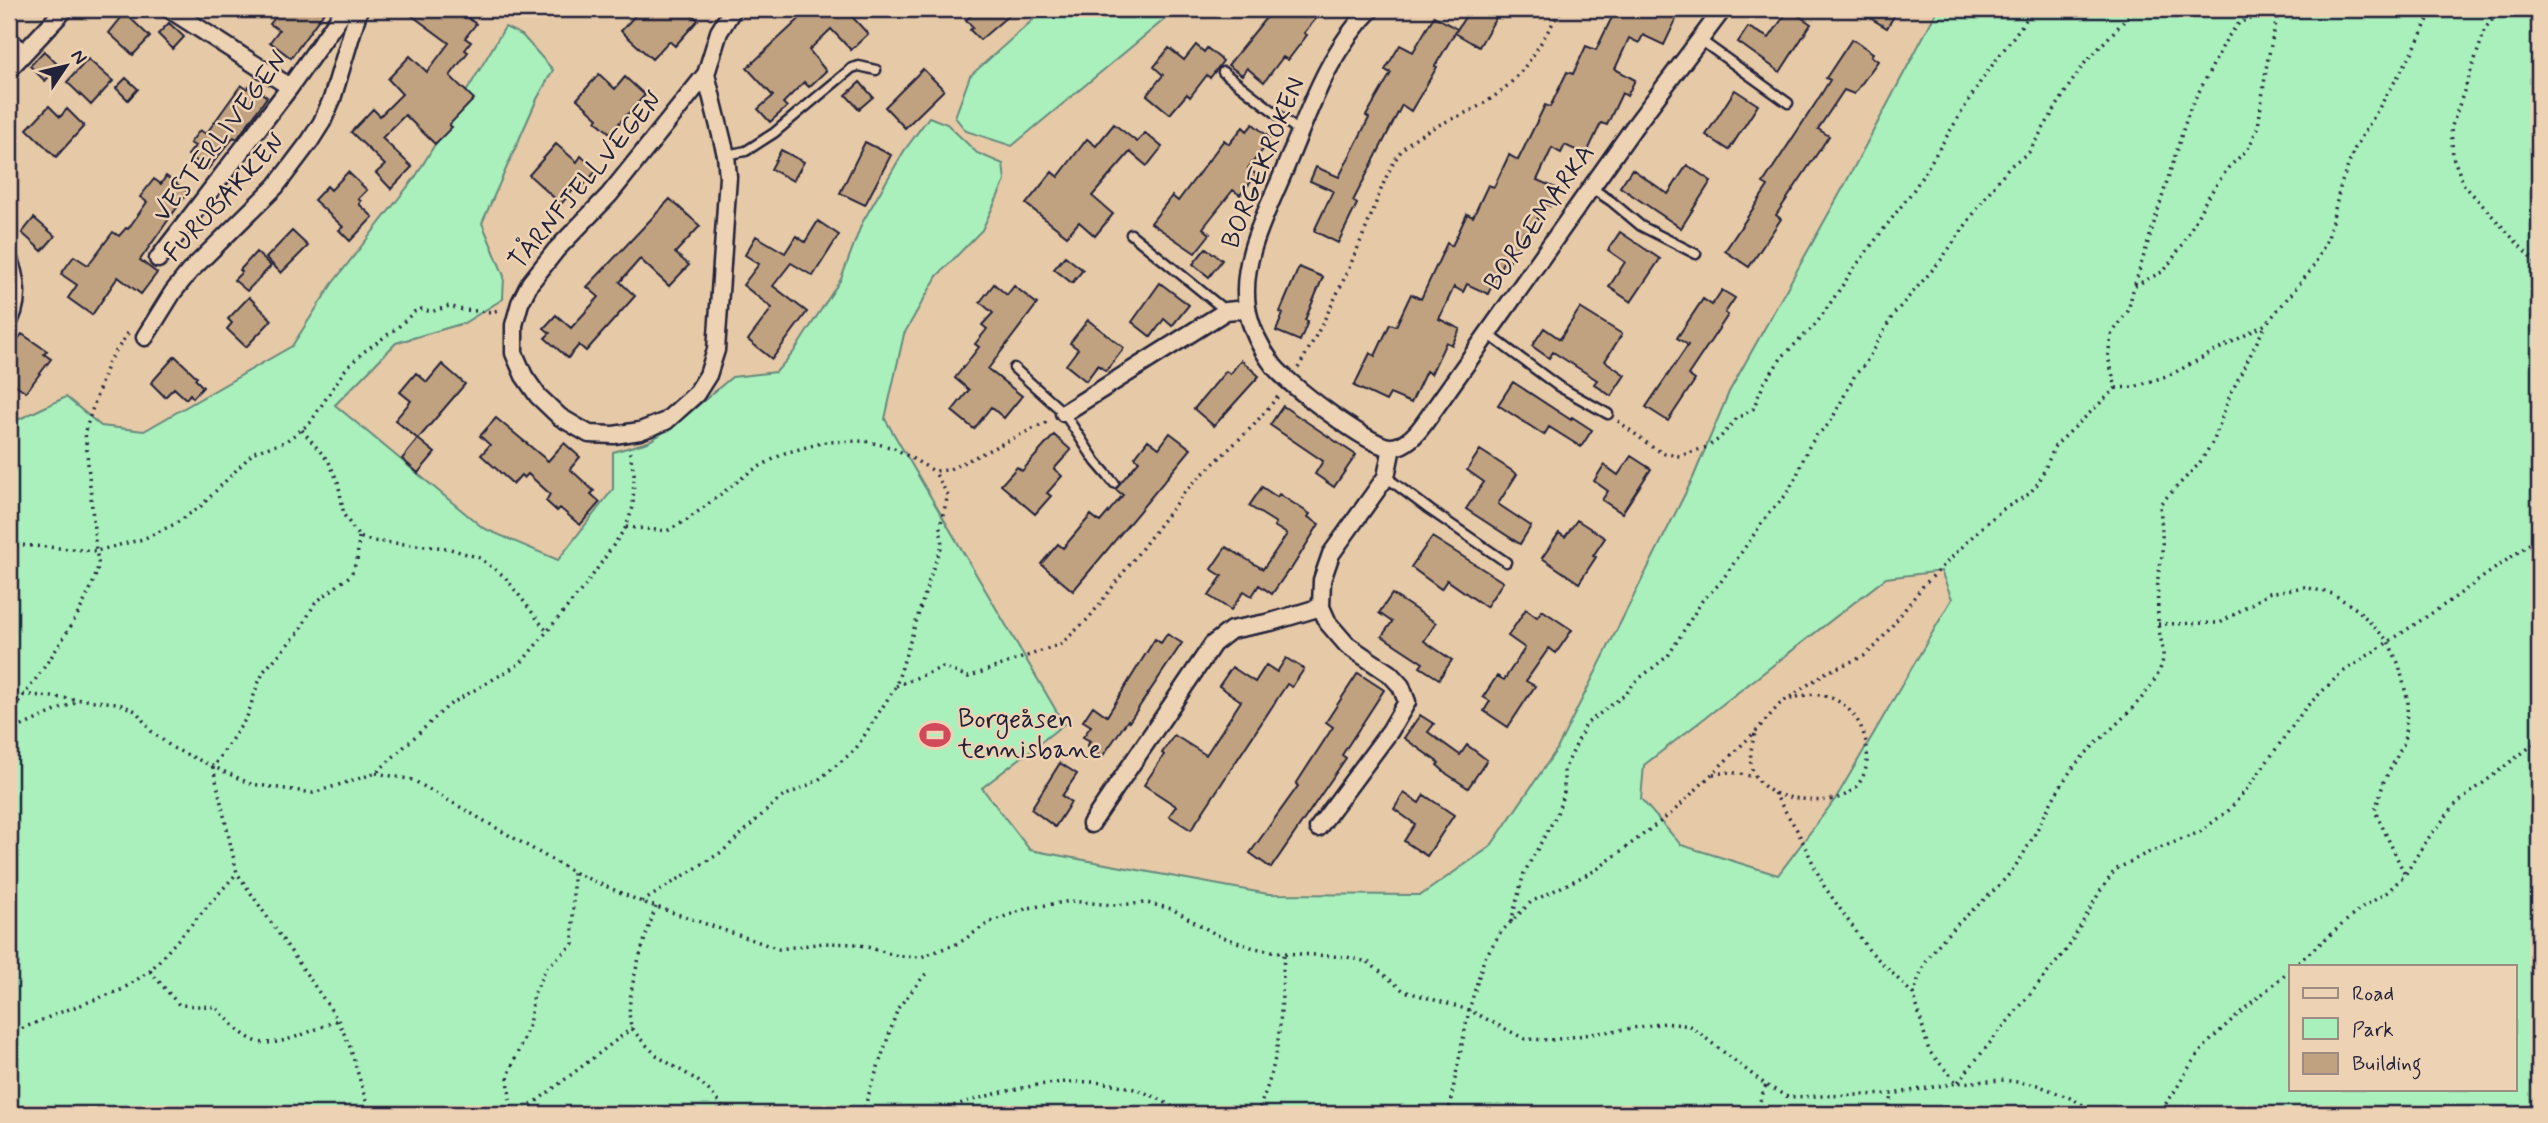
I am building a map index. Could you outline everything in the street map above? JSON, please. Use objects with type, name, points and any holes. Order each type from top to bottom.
[{"type":"street","points":[[9,69],[65,9]]},
{"type":"street","points":[[169,9],[290,87]]},
{"type":"street","name":"VESTERLIVEGEN","points":[[158,259],[290,87],[345,9]]},
{"type":"street","name":"FURUBAKKEN","points":[[145,337],[189,272],[269,194],[310,141],[332,99],[359,9]]},
{"type":"street","name":"TÅRNFJELLVEGEN","points":[[706,74],[726,155],[728,177],[716,350],[708,376],[696,394],[666,421],[640,431],[614,435],[589,434],[559,417],[538,396],[524,376],[514,352],[514,325],[520,303],[530,283],[556,250],[609,195],[706,74],[719,32],[733,9]]},
{"type":"street","name":"BORGEKROKEN","points":[[1371,9],[1353,27],[1316,92],[1253,244],[1246,277],[1247,309],[1257,340],[1273,365],[1290,382],[1369,439],[1392,447]]},
{"type":"street","name":"BORGEMARKA","points":[[1392,447],[1407,442],[1416,435],[1590,187],[1723,9]]},
{"type":"street","points":[[1064,413],[1226,311],[1247,309]]},
{"type":"street","points":[[1318,828],[1390,731],[1407,702],[1401,685],[1390,674],[1347,645],[1328,623],[1321,607],[1322,580],[1331,554],[1386,477],[1392,447]]},
{"type":"street","points":[[1091,824],[1213,644],[1231,630],[1271,622],[1321,607]]},
{"type":"lane","points":[[9,34],[26,50]]},
{"type":"lane","points":[[1699,39],[1788,103]]},
{"type":"lane","points":[[726,155],[746,151],[774,133],[852,68],[859,66],[876,70]]},
{"type":"lane","points":[[1223,72],[1300,132]]},
{"type":"lane","points":[[1590,187],[1641,226],[1696,254]]},
{"type":"lane","points":[[1131,234],[1226,311]]},
{"type":"lane","points":[[9,248],[18,270],[21,288],[20,307],[9,330]]},
{"type":"lane","points":[[1488,334],[1549,379],[1608,414]]},
{"type":"lane","points":[[1014,368],[1064,413],[1096,462],[1114,483]]},
{"type":"lane","points":[[1386,477],[1506,562]]},
{"type":"path","points":[[896,686],[943,667],[968,677],[1060,644],[1089,618],[1186,490],[1253,426],[1290,382],[1350,266],[1400,153],[1418,136],[1469,112],[1509,86],[1528,65],[1562,9]]},
{"type":"path","points":[[1608,414],[1652,447],[1665,454],[1680,456],[1707,447],[1719,439],[1737,418],[1753,409],[1764,383],[1782,357],[1816,324],[1915,188],[1982,79],[2034,9]]},
{"type":"path","points":[[1510,923],[1524,873],[1557,814],[1563,792],[1564,770],[1586,724],[1626,694],[1636,681],[1668,656],[1702,601],[1720,583],[1769,513],[1786,495],[1807,450],[1816,436],[1830,423],[1855,375],[1865,365],[1894,315],[1941,260],[2003,176],[2039,139],[2068,86],[2084,64],[2135,9]]},
{"type":"path","points":[[1957,1083],[1929,1051],[1914,995],[1917,976],[1929,954],[1949,931],[2018,864],[2059,788],[2077,764],[2133,706],[2158,675],[2164,659],[2158,624],[2158,577],[2162,551],[2160,504],[2199,464],[2214,440],[2230,395],[2266,324],[2312,269],[2328,238],[2341,184],[2355,148],[2413,51],[2433,9]]},
{"type":"path","points":[[2502,9],[2486,27],[2451,128],[2453,157],[2464,185],[2539,267]]},
{"type":"path","points":[[2116,388],[2108,357],[2111,335],[2128,311],[2134,286],[2189,111],[2227,38],[2240,22],[2278,10],[2258,127],[2248,149],[2228,169],[2164,271],[2134,286]]},
{"type":"path","points":[[9,544],[96,551],[143,540],[175,524],[201,506],[254,452],[285,442],[302,430],[317,414],[344,371],[362,353],[414,312],[422,309],[431,312],[449,306],[492,312],[520,303]]},
{"type":"path","points":[[1448,1114],[1469,1010],[1484,959],[1501,932],[1531,902],[1596,870],[1673,813],[1780,704],[1825,673],[1864,656],[1877,645],[1923,586],[1983,526],[2002,510],[2029,494],[2039,482],[2055,446],[2116,388],[2134,387],[2172,374],[2266,324]]},
{"type":"path","points":[[9,713],[24,696],[88,597],[99,564],[85,431],[108,363],[129,332]]},
{"type":"path","points":[[934,471],[960,466],[1064,413]]},
{"type":"path","points":[[302,430],[329,462],[338,482],[344,515],[351,529],[359,537],[372,541],[447,548],[481,558],[505,577],[548,633]]},
{"type":"path","points":[[9,694],[117,703],[136,711],[151,731],[173,748],[251,784],[313,793],[376,773],[449,705],[521,663],[588,582],[626,527],[633,507],[634,473],[626,433]]},
{"type":"path","points":[[626,527],[667,531],[687,520],[751,471],[785,453],[825,442],[865,441],[894,448],[934,471],[948,495],[940,526],[942,545],[896,686],[855,750],[817,781],[780,798],[723,851],[642,902]]},
{"type":"path","points":[[359,537],[357,560],[351,575],[314,603],[299,632],[264,671],[247,717],[213,767],[237,873],[338,1020],[351,1047],[370,1114]]},
{"type":"path","points":[[1957,1083],[2068,948],[2115,870],[2145,854],[2200,832],[2229,810],[2306,707],[2340,674],[2447,603],[2539,537]]},
{"type":"path","points":[[2158,624],[2220,623],[2269,593],[2305,587],[2333,594],[2358,610],[2388,641],[2399,664],[2408,702],[2404,743],[2384,781],[2375,811],[2405,875]]},
{"type":"path","points":[[1774,793],[1827,802],[1841,797],[1862,779],[1868,753],[1860,723],[1853,713],[1836,701],[1817,694],[1799,696],[1780,704]]},
{"type":"path","points":[[9,732],[81,700]]},
{"type":"path","points":[[1755,732],[1749,756],[1755,777],[1774,793],[1797,830],[1824,886],[1869,950],[1914,995]]},
{"type":"path","points":[[2295,965],[2360,909],[2386,893],[2405,875],[2426,841],[2456,804],[2539,740]]},
{"type":"path","points":[[1713,774],[1730,772],[1755,777]]},
{"type":"path","points":[[376,773],[413,780],[573,872],[642,902],[779,949],[824,943],[857,944],[898,956],[922,957],[959,943],[990,922],[1028,908],[1071,901],[1113,905],[1147,903],[1172,909],[1217,935],[1254,948],[1347,957],[1368,962],[1404,991],[1469,1010],[1525,1039],[1551,1040],[1666,1023],[1690,1026],[1766,1085],[1788,1097],[1892,1094],[1957,1083],[2004,1080],[2037,1085],[2073,1099],[2098,1114]]},
{"type":"path","points":[[511,1114],[508,1076],[530,1025],[534,994],[546,968],[573,944],[573,872]]},
{"type":"path","points":[[9,1034],[121,990],[150,971],[237,873]]},
{"type":"path","points":[[656,907],[638,958],[630,1009],[632,1028],[659,1058],[689,1073],[716,1097],[726,1114]]},
{"type":"path","points":[[1256,1114],[1263,1101],[1279,1045],[1284,953]]},
{"type":"path","points":[[150,971],[179,1004],[216,1007],[242,1032],[258,1042],[279,1042],[338,1020]]},
{"type":"path","points":[[862,1114],[898,1008],[928,971]]},
{"type":"path","points":[[2156,1114],[2181,1084],[2199,1053],[2289,971]]},
{"type":"path","points":[[520,1114],[632,1028]]},
{"type":"path","points":[[927,1114],[995,1093],[1077,1080],[1126,1087],[1169,1104],[1182,1114]]},
{"type":"path","points":[[1755,1114],[1766,1085]]},
{"type":"path","points":[[1889,1114],[1892,1094]]},
{"type":"green space","points":[[1045,9],[1177,9],[1012,146],[966,131],[955,117],[970,76]]},
{"type":"green space","points":[[1938,9],[2539,9],[2539,1114],[9,1114],[9,424],[66,397],[101,426],[144,431],[292,346],[332,284],[416,176],[505,27],[522,35],[553,70],[537,99],[482,223],[504,276],[503,299],[464,323],[396,343],[335,405],[483,528],[558,560],[613,489],[613,452],[648,442],[675,425],[732,377],[776,372],[793,353],[841,279],[862,223],[904,151],[929,117],[947,124],[977,153],[1003,164],[1005,181],[982,230],[937,276],[904,334],[885,419],[1064,724],[982,788],[1030,850],[1268,894],[1421,895],[1490,847],[1557,749],[1693,478],[1729,392],[1844,186]],"holes":[[[1941,571],[1952,599],[1836,798],[1778,875],[1681,845],[1641,799],[1644,765],[1886,578]]]},
{"type":"building","points":[[282,9],[326,9],[291,58],[270,42],[279,30],[270,24]]},
{"type":"building","points":[[403,9],[457,9],[476,24],[465,38],[471,42],[465,50],[468,52],[450,76],[474,99],[435,144],[405,115],[382,138],[412,167],[391,189],[376,173],[385,165],[351,132],[373,109],[380,116],[402,94],[388,79],[410,56],[427,72],[449,43]]},
{"type":"building","points":[[641,9],[686,9],[698,20],[675,46],[669,41],[652,59],[621,31]]},
{"type":"building","points":[[810,9],[845,9],[868,34],[851,50],[831,29],[809,50],[826,71],[809,87],[804,82],[783,103],[787,107],[770,122],[758,109],[773,96],[747,68]]},
{"type":"building","points":[[978,9],[1016,9],[980,40],[970,30],[973,27],[966,20]]},
{"type":"building","points":[[1273,9],[1324,9],[1304,33],[1307,35],[1288,60],[1283,57],[1264,82],[1247,68],[1242,75],[1228,65]]},
{"type":"building","points":[[1470,9],[1501,9],[1479,47],[1455,33]]},
{"type":"building","points":[[1616,9],[1681,9],[1664,45],[1643,35],[1639,43],[1629,38],[1615,69],[1635,80],[1627,96],[1622,93],[1607,125],[1601,123],[1586,155],[1565,145],[1561,153],[1552,148],[1537,180],[1558,189],[1550,206],[1545,203],[1530,235],[1524,232],[1508,264],[1503,262],[1488,294],[1467,284],[1463,292],[1454,287],[1439,319],[1460,329],[1452,345],[1446,342],[1431,374],[1426,371],[1411,403],[1390,394],[1386,401],[1354,386],[1370,353],[1375,356],[1390,324],[1396,326],[1411,294],[1421,299],[1447,243],[1452,246],[1467,214],[1473,217],[1488,185],[1494,187],[1509,155],[1518,160],[1545,105],[1550,107],[1567,72],[1573,74],[1586,46],[1596,50]]},
{"type":"building","points":[[1789,9],[1811,24],[1780,72],[1738,42],[1748,27],[1769,38]]},
{"type":"building","points":[[1855,9],[1898,9],[1887,28]]},
{"type":"building","points":[[125,13],[150,37],[133,55],[109,33]]},
{"type":"building","points":[[1434,16],[1457,29],[1411,111],[1402,105],[1353,201],[1357,204],[1338,243],[1314,231],[1333,191],[1310,181],[1316,167],[1339,177],[1369,118],[1366,116],[1391,73],[1385,70],[1400,45],[1413,52]]},
{"type":"building","points":[[169,23],[184,37],[173,49],[158,34]]},
{"type":"building","points":[[1852,39],[1873,53],[1871,56],[1878,61],[1854,94],[1844,90],[1818,129],[1829,136],[1776,215],[1781,219],[1749,267],[1725,251],[1768,186],[1763,183],[1830,80],[1826,78]]},
{"type":"building","points":[[1196,45],[1204,52],[1207,48],[1223,61],[1210,78],[1207,75],[1190,97],[1187,94],[1170,114],[1147,95],[1163,75],[1154,67],[1169,48],[1184,60]]},
{"type":"building","points":[[44,51],[59,66],[45,81],[30,66]]},
{"type":"building","points":[[88,59],[113,81],[91,105],[67,82]]},
{"type":"building","points":[[923,69],[944,90],[905,128],[885,107]]},
{"type":"building","points":[[599,74],[615,89],[625,77],[645,95],[610,133],[577,99]]},
{"type":"building","points":[[126,78],[138,89],[128,100],[116,88]]},
{"type":"building","points":[[860,82],[873,97],[859,109],[846,95]]},
{"type":"building","points":[[241,85],[247,89],[250,85],[267,97],[237,139],[234,137],[208,169],[188,155],[195,146],[190,143],[200,130],[206,134]]},
{"type":"building","points":[[1735,90],[1758,105],[1729,150],[1706,135]]},
{"type":"building","points":[[49,106],[60,117],[67,109],[84,126],[56,157],[27,129]]},
{"type":"building","points":[[1114,124],[1137,142],[1145,133],[1162,147],[1147,166],[1130,152],[1092,196],[1113,214],[1095,236],[1079,222],[1067,236],[1026,204],[1052,172],[1058,177],[1087,139],[1096,146]]},
{"type":"building","points":[[1253,124],[1270,138],[1248,168],[1257,175],[1240,195],[1233,190],[1203,228],[1210,234],[1195,253],[1151,223],[1172,196],[1178,201],[1224,140],[1229,144],[1243,127],[1247,131]]},
{"type":"building","points":[[865,142],[891,155],[865,205],[840,193]]},
{"type":"building","points":[[556,144],[577,162],[581,156],[597,170],[578,192],[574,189],[561,204],[529,175]]},
{"type":"building","points":[[781,150],[804,162],[793,181],[771,169]]},
{"type":"building","points":[[1687,165],[1711,181],[1681,228],[1620,187],[1632,169],[1668,194]]},
{"type":"building","points":[[348,172],[367,190],[358,199],[361,201],[359,204],[373,217],[350,241],[339,230],[343,227],[314,200],[327,186],[331,190]]},
{"type":"building","points":[[166,176],[188,192],[140,260],[157,273],[141,294],[118,277],[92,315],[68,298],[77,285],[61,274],[74,256],[88,265],[113,232],[119,236],[128,229],[147,202],[140,197],[154,179],[161,184]]},
{"type":"building","points":[[670,199],[700,226],[675,253],[689,265],[669,286],[640,259],[620,282],[635,296],[586,351],[579,345],[568,358],[545,338],[550,333],[544,328],[556,315],[571,328],[599,297],[587,287]]},
{"type":"building","points":[[34,218],[55,236],[42,251],[22,233]]},
{"type":"building","points":[[818,221],[839,235],[813,276],[791,263],[773,286],[807,312],[772,359],[748,340],[772,308],[743,285],[759,264],[745,255],[756,236],[785,253],[796,236],[805,242]]},
{"type":"building","points":[[292,231],[308,246],[281,273],[266,258]]},
{"type":"building","points":[[1620,232],[1660,259],[1631,302],[1609,287],[1625,262],[1608,250]]},
{"type":"building","points":[[1206,248],[1222,260],[1209,277],[1193,264]]},
{"type":"building","points":[[256,252],[271,266],[247,291],[234,280]]},
{"type":"building","points":[[1065,256],[1083,270],[1072,283],[1054,269]]},
{"type":"building","points":[[1299,267],[1323,277],[1305,320],[1308,321],[1300,341],[1276,331],[1283,314],[1280,312]]},
{"type":"building","points":[[1160,283],[1189,305],[1172,326],[1164,319],[1151,337],[1132,322]]},
{"type":"building","points":[[994,284],[1007,295],[1014,286],[1037,304],[988,369],[1022,396],[1004,418],[991,407],[974,429],[952,411],[969,390],[955,378],[979,347],[975,344],[987,329],[982,325],[993,313],[980,302]]},
{"type":"building","points":[[1722,290],[1735,298],[1725,313],[1728,315],[1688,375],[1695,380],[1668,421],[1646,407],[1688,345],[1677,338],[1703,299],[1712,305]]},
{"type":"building","points":[[249,297],[272,320],[246,347],[227,329],[232,323],[228,319]]},
{"type":"building","points":[[1580,308],[1622,334],[1605,361],[1625,375],[1611,396],[1594,384],[1597,380],[1553,352],[1549,358],[1532,346],[1544,328],[1560,339]]},
{"type":"building","points":[[1088,320],[1124,348],[1106,371],[1098,365],[1086,381],[1066,365],[1078,349],[1070,343]]},
{"type":"building","points":[[22,334],[47,351],[44,354],[51,359],[26,392],[9,380],[17,370],[9,364],[9,351]]},
{"type":"building","points":[[175,356],[197,377],[195,379],[203,387],[193,398],[190,394],[186,399],[174,388],[165,397],[151,383]]},
{"type":"building","points":[[1241,360],[1259,376],[1214,426],[1194,409],[1226,371],[1230,374]]},
{"type":"building","points":[[442,364],[465,384],[418,439],[395,420],[411,401],[400,392],[416,373],[427,382]]},
{"type":"building","points":[[1513,382],[1571,420],[1572,417],[1592,430],[1581,447],[1549,427],[1544,435],[1498,405]]},
{"type":"building","points":[[1283,406],[1356,455],[1334,487],[1315,474],[1323,461],[1270,425]]},
{"type":"building","points":[[496,418],[548,461],[564,443],[580,457],[570,469],[594,491],[591,494],[600,502],[580,525],[560,508],[557,511],[546,501],[550,494],[528,474],[524,478],[521,475],[513,484],[481,455],[490,445],[480,436]]},
{"type":"building","points":[[1170,433],[1191,449],[1073,591],[1041,564],[1058,544],[1063,548],[1091,515],[1100,522],[1123,495],[1115,489],[1139,461],[1135,457],[1148,440],[1159,448]]},
{"type":"building","points":[[1054,435],[1071,450],[1054,469],[1062,476],[1047,493],[1051,496],[1035,514],[1001,485],[1017,467],[1022,471]]},
{"type":"building","points":[[418,439],[435,453],[418,473],[402,459]]},
{"type":"building","points":[[1480,450],[1517,474],[1498,504],[1531,526],[1520,544],[1466,509],[1484,482],[1467,470]]},
{"type":"building","points":[[1631,456],[1651,469],[1622,513],[1602,500],[1608,491],[1594,481],[1604,465],[1618,475]]},
{"type":"building","points":[[1262,487],[1277,497],[1279,494],[1310,514],[1308,517],[1319,524],[1290,571],[1272,594],[1259,585],[1252,596],[1244,591],[1231,610],[1209,596],[1222,576],[1211,569],[1226,547],[1263,569],[1287,534],[1274,526],[1276,523],[1249,506]]},
{"type":"building","points":[[1577,520],[1605,538],[1579,583],[1542,558],[1559,533],[1565,537]]},
{"type":"building","points":[[1432,537],[1503,582],[1486,607],[1447,580],[1441,589],[1411,567]]},
{"type":"building","points":[[1392,594],[1436,623],[1424,641],[1452,660],[1439,679],[1420,667],[1423,663],[1382,636],[1392,622],[1379,613]]},
{"type":"building","points":[[1526,609],[1537,617],[1542,610],[1572,630],[1556,653],[1549,648],[1526,681],[1535,686],[1508,727],[1484,711],[1490,701],[1483,697],[1497,676],[1504,680],[1525,648],[1508,636]]},
{"type":"building","points":[[1167,634],[1182,643],[1102,757],[1087,747],[1090,741],[1083,737],[1091,726],[1083,721],[1093,706],[1107,716],[1155,639],[1161,643]]},
{"type":"building","points":[[1286,658],[1304,669],[1292,687],[1287,684],[1191,830],[1169,816],[1176,806],[1144,785],[1174,735],[1206,755],[1241,701],[1219,686],[1232,667],[1255,682],[1266,665],[1277,672]]},
{"type":"building","points":[[1358,673],[1384,690],[1342,755],[1346,758],[1271,868],[1250,853],[1298,786],[1296,784],[1333,727],[1326,722]]},
{"type":"building","points":[[1420,715],[1434,724],[1428,732],[1460,755],[1467,745],[1487,760],[1468,788],[1404,738]]},
{"type":"building","points":[[1060,763],[1077,774],[1062,796],[1071,802],[1055,827],[1031,809]]},
{"type":"building","points":[[1404,793],[1419,803],[1424,795],[1454,815],[1427,856],[1404,841],[1415,824],[1394,809]]},
{"type":"place","name":"Borgeåsen tennisbane","points":[[935,735]]}]
